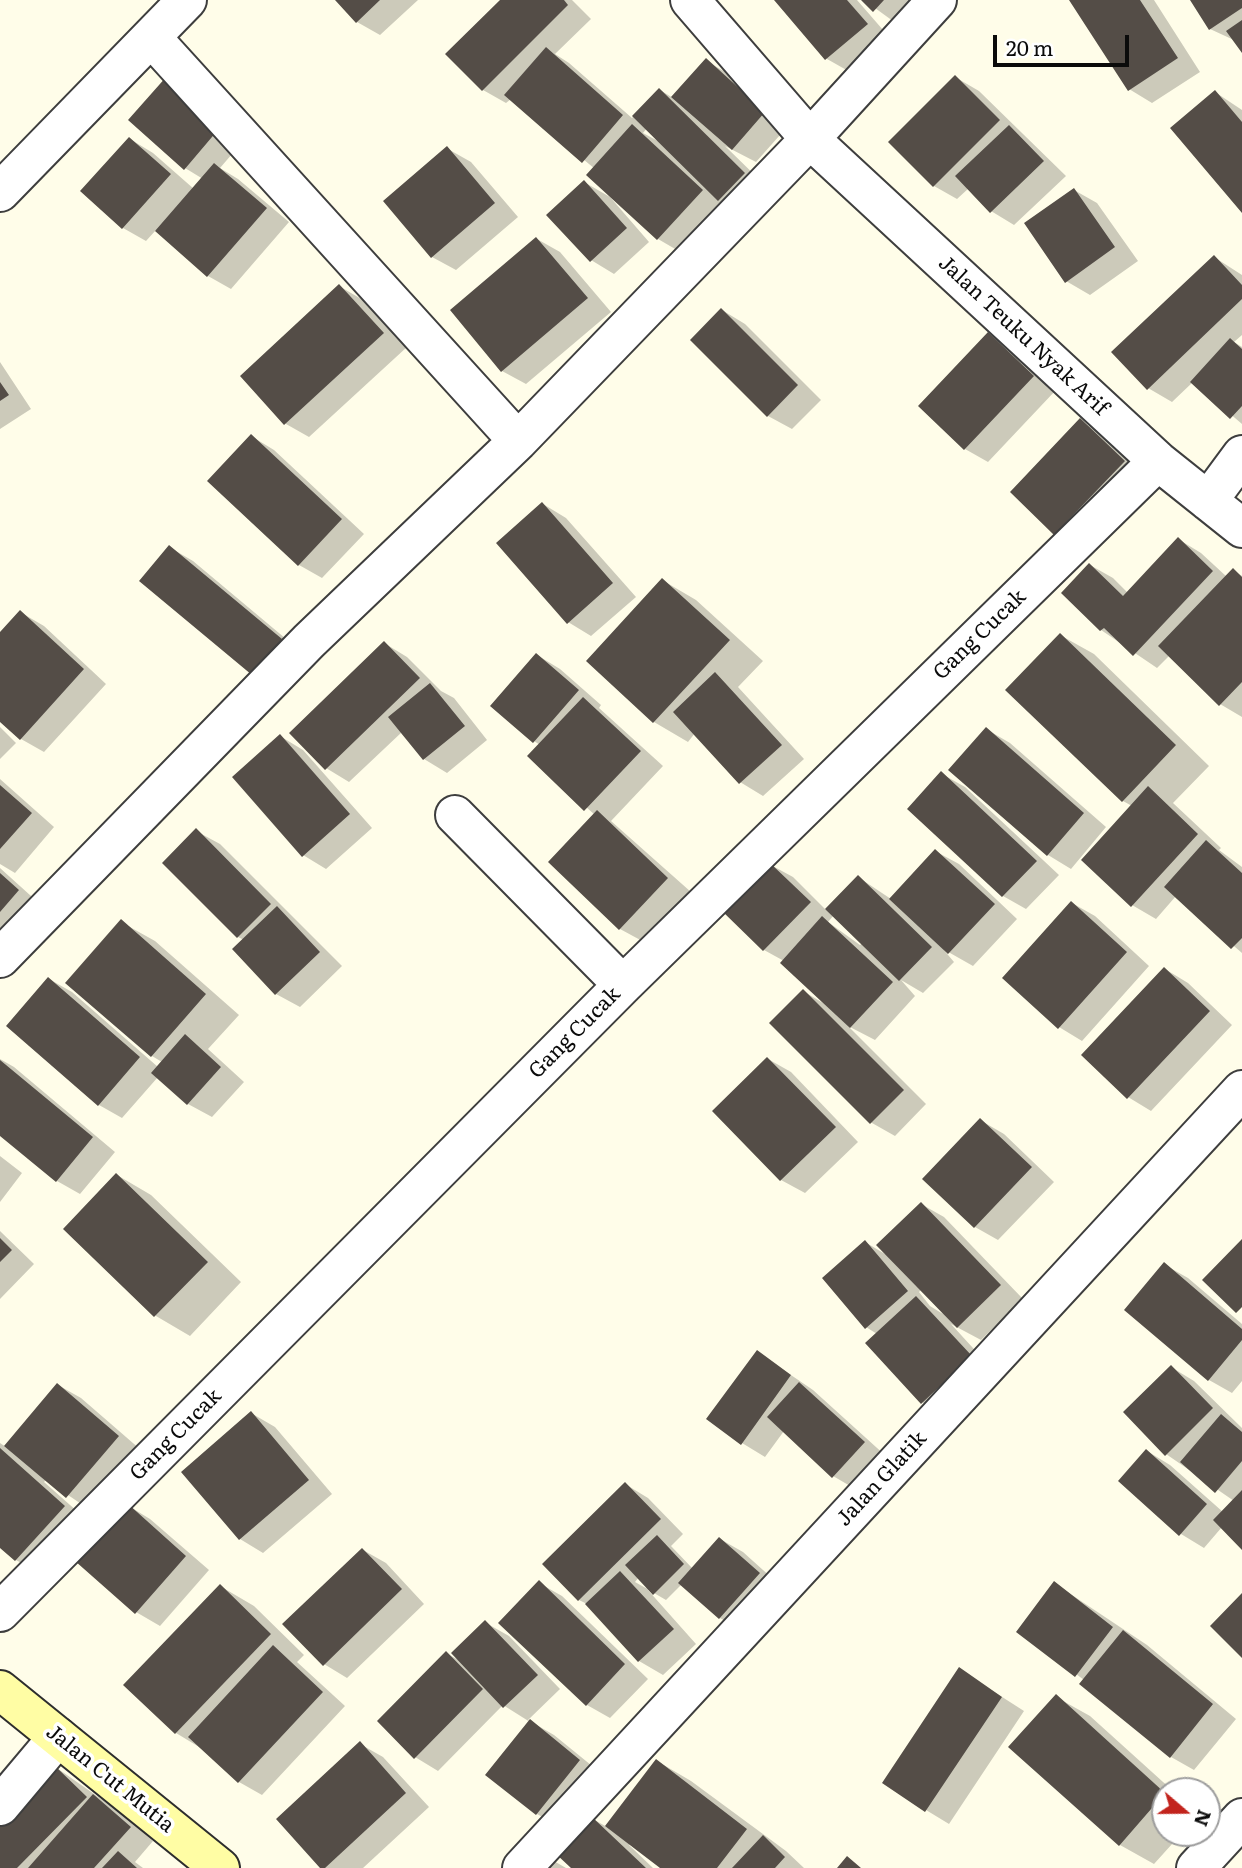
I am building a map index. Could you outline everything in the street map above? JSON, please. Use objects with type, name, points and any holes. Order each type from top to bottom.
[{"type":"street","points":[[0,192],[187,0]]},
{"type":"street","name":"Jalan Teuku Nyak Arif","points":[[690,0],[810,139],[1158,461],[1242,528]]},
{"type":"street","points":[[0,958],[309,641],[518,441],[810,139],[937,0]]},
{"type":"street","points":[[151,37],[518,441]]},
{"type":"street","points":[[1208,500],[1242,455]]},
{"type":"street","name":"Gang Cucak","points":[[0,1612],[623,985],[1158,461]]},
{"type":"street","points":[[455,815],[623,985]]},
{"type":"street","name":"Jalan Glatik","points":[[522,1868],[1238,1102]]},
{"type":"street","name":"Jalan Cut Mutia","points":[[0,1690],[220,1868]]},
{"type":"street","points":[[0,1806],[58,1737]]},
{"type":"street","points":[[1196,1868],[1242,1818]]},
{"type":"building","points":[[335,0],[380,0],[356,23]]},
{"type":"building","points":[[500,0],[564,0],[568,5],[482,91],[445,54]]},
{"type":"building","points":[[774,0],[847,0],[868,24],[825,60]]},
{"type":"building","points":[[861,0],[884,0],[873,12]]},
{"type":"building","points":[[1069,0],[1140,0],[1178,58],[1128,91]]},
{"type":"building","points":[[1190,0],[1242,0],[1242,8],[1209,30]]},
{"type":"building","points":[[1242,20],[1242,53],[1226,31]]},
{"type":"building","points":[[546,47],[623,115],[582,163],[504,95]]},
{"type":"building","points":[[706,58],[765,112],[732,150],[671,97]]},
{"type":"building","points":[[955,75],[1000,120],[933,187],[888,142]]},
{"type":"building","points":[[167,76],[223,124],[184,170],[128,120]]},
{"type":"building","points":[[659,88],[745,173],[718,201],[632,116]]},
{"type":"building","points":[[1215,90],[1242,122],[1242,213],[1170,128]]},
{"type":"building","points":[[632,124],[703,190],[657,240],[586,175]]},
{"type":"building","points":[[1009,125],[1044,161],[990,213],[955,176]]},
{"type":"building","points":[[129,137],[171,174],[122,229],[80,191]]},
{"type":"building","points":[[447,146],[495,203],[431,258],[383,201]]},
{"type":"building","points":[[214,163],[267,208],[207,277],[155,231]]},
{"type":"building","points":[[584,180],[627,228],[590,262],[546,215]]},
{"type":"building","points":[[1074,188],[1115,247],[1065,283],[1024,223]]},
{"type":"building","points":[[536,237],[588,298],[501,372],[450,310]]},
{"type":"building","points":[[1214,255],[1242,285],[1242,299],[1147,390],[1111,352]]},
{"type":"building","points":[[339,284],[384,333],[284,425],[240,376]]},
{"type":"building","points":[[721,308],[798,385],[767,417],[690,340]]},
{"type":"building","points":[[988,332],[1034,376],[964,450],[918,406]]},
{"type":"building","points":[[1230,338],[1242,349],[1242,406],[1230,419],[1190,382]]},
{"type":"building","points":[[0,382],[9,395],[0,401]]},
{"type":"building","points":[[1080,418],[1125,461],[1054,535],[1010,492]]},
{"type":"building","points":[[251,434],[342,519],[298,566],[207,481]]},
{"type":"building","points":[[542,502],[613,583],[567,624],[496,543]]},
{"type":"building","points":[[1178,537],[1213,571],[1133,656],[1104,628],[1100,631],[1061,593],[1089,563],[1123,596]]},
{"type":"building","points":[[169,545],[282,639],[252,675],[139,581]]},
{"type":"building","points":[[1233,568],[1242,577],[1242,682],[1219,706],[1158,646]]},
{"type":"building","points":[[662,578],[730,640],[653,723],[586,661]]},
{"type":"building","points":[[20,610],[84,669],[20,740],[0,722],[0,632]]},
{"type":"building","points":[[1060,633],[1176,745],[1122,802],[1005,690]]},
{"type":"building","points":[[384,641],[420,678],[325,770],[289,733]]},
{"type":"building","points":[[536,653],[579,690],[533,743],[490,706]]},
{"type":"building","points":[[715,672],[782,745],[739,784],[673,712]]},
{"type":"building","points":[[430,683],[465,726],[423,760],[388,717]]},
{"type":"building","points":[[583,697],[641,751],[584,811],[527,756]]},
{"type":"building","points":[[986,727],[1084,813],[1047,856],[948,770]]},
{"type":"building","points":[[280,734],[350,814],[302,857],[232,777]]},
{"type":"building","points":[[941,771],[1037,861],[1002,897],[907,809]]},
{"type":"building","points":[[0,785],[32,813],[0,849]]},
{"type":"building","points":[[1148,786],[1198,834],[1131,907],[1081,860]]},
{"type":"building","points":[[597,810],[668,878],[619,930],[548,862]]},
{"type":"building","points":[[196,828],[271,904],[237,938],[162,863]]},
{"type":"building","points":[[1206,840],[1242,873],[1242,938],[1231,949],[1164,887]]},
{"type":"building","points":[[935,849],[995,904],[948,954],[889,899]]},
{"type":"building","points":[[769,862],[811,902],[763,951],[722,911]]},
{"type":"building","points":[[0,873],[19,890],[0,912]]},
{"type":"building","points":[[858,875],[932,947],[899,981],[825,909]]},
{"type":"building","points":[[1071,901],[1127,952],[1058,1029],[1002,978]]},
{"type":"building","points":[[277,906],[320,952],[275,995],[232,949]]},
{"type":"building","points":[[822,916],[893,982],[850,1028],[780,963]]},
{"type":"building","points":[[121,919],[206,994],[151,1057],[65,983]]},
{"type":"building","points":[[1164,967],[1210,1011],[1127,1099],[1081,1055]]},
{"type":"building","points":[[48,977],[140,1057],[98,1106],[6,1026]]},
{"type":"building","points":[[803,989],[904,1090],[870,1124],[769,1023]]},
{"type":"building","points":[[185,1034],[221,1067],[187,1105],[151,1073]]},
{"type":"building","points":[[767,1057],[836,1127],[780,1181],[712,1111]]},
{"type":"building","points":[[0,1060],[93,1137],[56,1182],[0,1136]]},
{"type":"building","points":[[980,1118],[1032,1167],[974,1228],[922,1179]]},
{"type":"building","points":[[116,1173],[208,1262],[154,1317],[63,1229]]},
{"type":"building","points":[[921,1202],[1001,1285],[957,1328],[876,1245]]},
{"type":"building","points":[[0,1238],[12,1250],[0,1262]]},
{"type":"building","points":[[1242,1239],[1242,1307],[1236,1313],[1202,1280]]},
{"type":"building","points":[[865,1240],[908,1291],[865,1329],[822,1278]]},
{"type":"building","points":[[1164,1262],[1242,1329],[1242,1340],[1208,1381],[1124,1310]]},
{"type":"building","points":[[916,1296],[972,1356],[921,1404],[865,1343]]},
{"type":"building","points":[[757,1350],[791,1375],[741,1445],[706,1419]]},
{"type":"building","points":[[1171,1365],[1213,1408],[1165,1456],[1123,1412]]},
{"type":"building","points":[[799,1382],[865,1442],[832,1478],[767,1417]]},
{"type":"building","points":[[57,1383],[119,1436],[66,1498],[4,1446]]},
{"type":"building","points":[[251,1411],[309,1480],[239,1540],[181,1472]]},
{"type":"building","points":[[1221,1414],[1242,1432],[1242,1461],[1215,1493],[1180,1462]]},
{"type":"building","points":[[0,1448],[65,1506],[15,1561],[0,1548]]},
{"type":"building","points":[[1146,1449],[1207,1504],[1179,1536],[1118,1481]]},
{"type":"building","points":[[625,1482],[661,1519],[578,1601],[542,1564]]},
{"type":"building","points":[[1242,1490],[1242,1550],[1213,1520]]},
{"type":"building","points":[[127,1503],[186,1556],[135,1614],[75,1561]]},
{"type":"building","points":[[657,1535],[684,1564],[653,1595],[625,1565]]},
{"type":"building","points":[[719,1537],[760,1573],[719,1619],[678,1583]]},
{"type":"building","points":[[362,1548],[402,1589],[323,1666],[282,1624]]},
{"type":"building","points":[[620,1571],[674,1629],[638,1662],[585,1604]]},
{"type":"building","points":[[539,1580],[625,1664],[586,1706],[498,1623]]},
{"type":"building","points":[[1054,1581],[1113,1627],[1075,1677],[1016,1632]]},
{"type":"building","points":[[220,1584],[271,1634],[175,1734],[123,1685]]},
{"type":"building","points":[[1242,1593],[1242,1658],[1210,1626]]},
{"type":"building","points":[[485,1620],[538,1675],[503,1708],[451,1653]]},
{"type":"building","points":[[1123,1630],[1213,1704],[1170,1758],[1079,1684]]},
{"type":"building","points":[[273,1645],[323,1692],[238,1783],[188,1737]]},
{"type":"building","points":[[446,1651],[483,1689],[414,1759],[377,1721]]},
{"type":"building","points":[[959,1667],[1002,1697],[925,1812],[882,1783]]},
{"type":"building","points":[[1056,1694],[1151,1780],[1151,1809],[1119,1846],[1008,1747]]},
{"type":"building","points":[[530,1719],[580,1760],[536,1815],[485,1775]]},
{"type":"building","points":[[360,1741],[406,1793],[325,1868],[320,1868],[276,1819]]},
{"type":"building","points":[[656,1759],[747,1829],[717,1868],[660,1868],[605,1826]]},
{"type":"building","points":[[53,1764],[87,1797],[17,1868],[0,1868],[0,1819]]},
{"type":"building","points":[[93,1794],[131,1827],[94,1868],[28,1868]]},
{"type":"building","points":[[591,1816],[646,1868],[571,1868],[556,1854]]},
{"type":"building","points":[[763,1835],[785,1857],[775,1868],[732,1868]]},
{"type":"building","points":[[118,1851],[137,1868],[102,1868]]},
{"type":"building","points":[[847,1856],[861,1868],[837,1868]]}]
